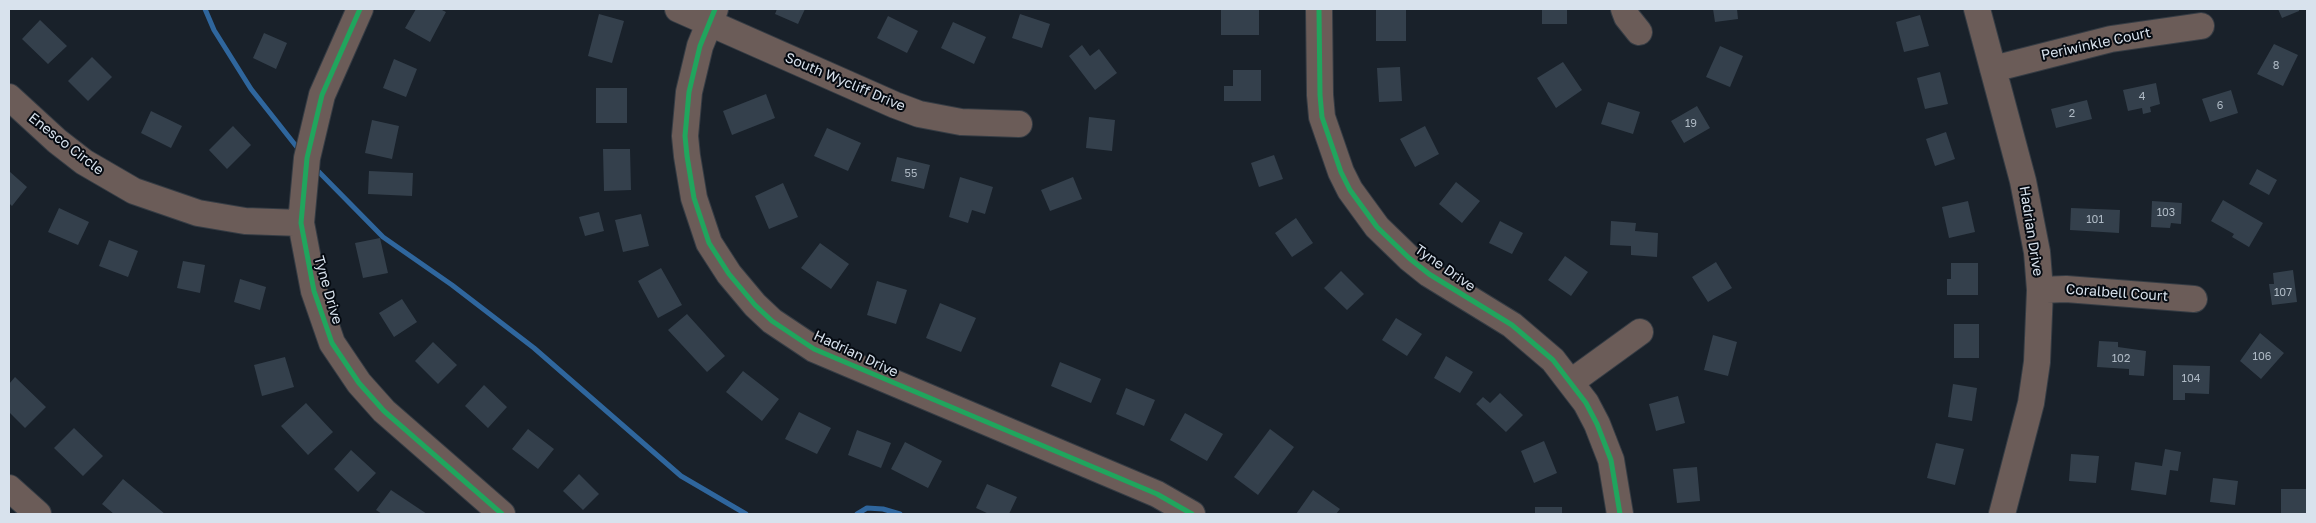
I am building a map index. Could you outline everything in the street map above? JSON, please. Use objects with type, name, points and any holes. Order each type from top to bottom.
[{"type":"street","name":"Tyne Drive","points":[[360,9],[332,69],[314,122],[306,158],[301,223],[314,291],[322,317],[338,355],[359,383],[384,411],[502,514]]},
{"type":"street","name":"South Wycliff Drive","points":[[678,9],[712,16],[894,105],[919,114],[961,122],[1019,124]]},
{"type":"street","name":"Tyne Drive","points":[[1319,9],[1322,116],[1341,172],[1363,209],[1376,227],[1429,274],[1512,325],[1553,360],[1586,402],[1604,442],[1617,484],[1620,514]]},
{"type":"street","points":[[1624,9],[1627,17],[1639,32]]},
{"type":"street","name":"Hadrian Drive","points":[[1977,9],[2030,214],[2037,252],[2040,290],[2037,362],[2031,403],[2002,514]]},
{"type":"street","name":"Hadrian Drive","points":[[712,16],[694,68],[686,120],[685,136],[692,184],[698,214],[709,243],[729,274],[755,305],[772,320],[814,349],[1157,494],[1192,514]]},
{"type":"street","name":"Periwinkle Court","points":[[1993,69],[2111,39],[2201,26]]},
{"type":"street","name":"Enesco Circle","points":[[9,97],[57,141],[84,162],[134,191],[198,213],[245,221],[301,223]]},
{"type":"street","name":"Coralbell Court","points":[[2040,290],[2066,289],[2194,298]]},
{"type":"street","points":[[1571,382],[1640,332]]},
{"type":"street","points":[[9,488],[38,514]]},
{"type":"building","points":[[416,9],[440,9],[446,12],[430,42],[405,28]]},
{"type":"building","points":[[777,9],[805,9],[798,24],[775,14]]},
{"type":"building","points":[[1221,9],[1259,9],[1259,35],[1221,35]]},
{"type":"building","points":[[1376,9],[1406,9],[1406,41],[1376,41]]},
{"type":"building","points":[[1542,9],[1567,9],[1567,24],[1542,24]]},
{"type":"building","points":[[1713,9],[1737,9],[1738,19],[1715,22]]},
{"type":"building","points":[[2278,9],[2299,9],[2299,11],[2282,18]]},
{"type":"building","points":[[599,14],[624,21],[612,63],[588,56]]},
{"type":"building","points":[[1020,14],[1050,24],[1042,48],[1012,38]]},
{"type":"building","points":[[1920,15],[1929,46],[1904,52],[1896,22]]},
{"type":"building","points":[[888,16],[918,31],[907,53],[877,38]]},
{"type":"building","points":[[40,20],[67,46],[48,64],[22,39]]},
{"type":"building","points":[[953,22],[986,37],[974,64],[941,48]]},
{"type":"building","points":[[264,33],[287,43],[276,69],[253,58]]},
{"type":"building","points":[[2274,44],[2298,55],[2283,86],[2257,74]]},
{"type":"building","points":[[1082,45],[1090,56],[1099,49],[1117,73],[1095,90],[1069,56]]},
{"type":"building","points":[[1720,46],[1743,56],[1730,87],[1706,77]]},
{"type":"building","points":[[92,57],[112,77],[88,101],[68,81]]},
{"type":"building","points":[[394,59],[417,69],[406,97],[383,88]]},
{"type":"building","points":[[1563,62],[1582,90],[1556,108],[1537,78]]},
{"type":"building","points":[[1400,67],[1402,101],[1379,102],[1377,68]]},
{"type":"building","points":[[1233,70],[1261,70],[1261,101],[1224,101],[1224,86],[1233,86]]},
{"type":"building","points":[[1940,72],[1948,104],[1925,109],[1917,78]]},
{"type":"building","points":[[2156,83],[2160,104],[2150,107],[2151,112],[2143,114],[2142,108],[2128,111],[2123,90]]},
{"type":"building","points":[[596,88],[627,88],[627,123],[596,123]]},
{"type":"building","points":[[2231,90],[2238,113],[2210,122],[2202,99]]},
{"type":"building","points":[[766,94],[775,118],[732,135],[723,111]]},
{"type":"building","points":[[2087,100],[2092,119],[2056,128],[2051,109]]},
{"type":"building","points":[[1608,102],[1640,112],[1633,134],[1601,124]]},
{"type":"building","points":[[1697,106],[1710,128],[1684,143],[1671,121]]},
{"type":"building","points":[[151,111],[182,126],[171,148],[141,133]]},
{"type":"building","points":[[1089,117],[1115,120],[1112,151],[1086,148]]},
{"type":"building","points":[[372,120],[399,126],[392,159],[365,153]]},
{"type":"building","points":[[233,126],[251,145],[227,169],[209,150]]},
{"type":"building","points":[[1425,126],[1439,154],[1415,167],[1400,139]]},
{"type":"building","points":[[827,128],[861,143],[848,171],[814,156]]},
{"type":"building","points":[[1946,132],[1955,159],[1935,166],[1926,139]]},
{"type":"building","points":[[603,149],[630,149],[631,190],[604,191]]},
{"type":"building","points":[[1274,155],[1283,179],[1259,187],[1251,163]]},
{"type":"building","points":[[897,157],[930,165],[924,189],[891,181]]},
{"type":"building","points":[[2257,169],[2277,180],[2269,195],[2249,184]]},
{"type":"building","points":[[9,171],[27,187],[12,206],[9,203]]},
{"type":"building","points":[[369,171],[413,173],[412,196],[368,194]]},
{"type":"building","points":[[960,177],[993,187],[985,214],[972,210],[968,223],[949,217]]},
{"type":"building","points":[[1073,177],[1082,199],[1050,211],[1041,190]]},
{"type":"building","points":[[1456,182],[1480,201],[1462,223],[1439,204]]},
{"type":"building","points":[[783,183],[798,217],[769,229],[755,196]]},
{"type":"building","points":[[2223,200],[2263,223],[2249,247],[2232,237],[2234,234],[2211,221]]},
{"type":"building","points":[[1968,201],[1975,232],[1949,238],[1942,207]]},
{"type":"building","points":[[2152,201],[2182,203],[2181,224],[2171,223],[2170,228],[2151,227]]},
{"type":"building","points":[[59,208],[89,222],[78,245],[48,232]]},
{"type":"building","points":[[2071,208],[2120,210],[2119,233],[2070,230]]},
{"type":"building","points":[[599,212],[604,231],[585,236],[579,217]]},
{"type":"building","points":[[641,214],[649,246],[623,252],[615,220]]},
{"type":"building","points":[[1296,218],[1313,243],[1292,257],[1275,233]]},
{"type":"building","points":[[1500,221],[1523,233],[1512,254],[1489,243]]},
{"type":"building","points":[[1611,221],[1636,223],[1635,231],[1658,233],[1657,257],[1631,255],[1631,246],[1610,245]]},
{"type":"building","points":[[380,238],[388,273],[363,278],[355,243]]},
{"type":"building","points":[[109,240],[138,251],[128,277],[99,266]]},
{"type":"building","points":[[820,243],[849,264],[831,289],[801,268]]},
{"type":"building","points":[[1565,256],[1588,272],[1571,296],[1548,280]]},
{"type":"building","points":[[183,261],[205,265],[200,293],[177,288]]},
{"type":"building","points":[[1716,262],[1732,288],[1708,302],[1692,277]]},
{"type":"building","points":[[1951,263],[1978,263],[1978,295],[1947,295],[1947,279],[1951,279]]},
{"type":"building","points":[[661,268],[682,305],[658,318],[638,281]]},
{"type":"building","points":[[2293,270],[2297,302],[2272,305],[2269,284],[2274,284],[2273,273]]},
{"type":"building","points":[[1341,271],[1364,294],[1347,310],[1324,288]]},
{"type":"building","points":[[240,279],[266,287],[260,310],[234,302]]},
{"type":"building","points":[[877,281],[907,290],[896,324],[867,315]]},
{"type":"building","points":[[402,299],[417,322],[394,337],[379,313]]},
{"type":"building","points":[[940,303],[976,318],[961,352],[926,338]]},
{"type":"building","points":[[687,314],[725,356],[707,372],[668,330]]},
{"type":"building","points":[[1396,318],[1422,334],[1407,356],[1382,340]]},
{"type":"building","points":[[1954,324],[1979,324],[1979,358],[1954,358]]},
{"type":"building","points":[[2260,333],[2284,353],[2261,379],[2240,361]]},
{"type":"building","points":[[1713,335],[1737,342],[1728,376],[1704,370]]},
{"type":"building","points":[[2099,341],[2118,342],[2118,347],[2146,351],[2144,376],[2129,375],[2129,369],[2097,367]]},
{"type":"building","points":[[433,342],[457,365],[438,384],[415,361]]},
{"type":"building","points":[[1446,356],[1473,372],[1460,393],[1434,378]]},
{"type":"building","points":[[285,357],[294,387],[262,396],[254,365]]},
{"type":"building","points":[[1060,362],[1101,379],[1091,403],[1051,386]]},
{"type":"building","points":[[2173,365],[2210,366],[2209,394],[2185,393],[2185,400],[2173,400]]},
{"type":"building","points":[[743,371],[779,399],[762,421],[726,392]]},
{"type":"building","points":[[15,377],[46,407],[25,428],[9,412],[9,384]]},
{"type":"building","points":[[1953,384],[1977,388],[1972,421],[1948,417]]},
{"type":"building","points":[[484,385],[507,407],[488,428],[465,406]]},
{"type":"building","points":[[1126,388],[1155,400],[1144,426],[1116,414]]},
{"type":"building","points":[[1500,393],[1523,415],[1506,432],[1476,404],[1483,397],[1490,403]]},
{"type":"building","points":[[1678,396],[1685,423],[1656,431],[1649,404]]},
{"type":"building","points":[[306,403],[333,432],[308,455],[281,426]]},
{"type":"building","points":[[799,412],[831,428],[817,454],[785,439]]},
{"type":"building","points":[[1185,413],[1223,434],[1207,461],[1170,440]]},
{"type":"building","points":[[74,428],[103,456],[83,476],[54,448]]},
{"type":"building","points":[[528,429],[554,449],[538,469],[512,449]]},
{"type":"building","points":[[1270,429],[1294,447],[1258,495],[1234,477]]},
{"type":"building","points":[[857,430],[891,443],[881,468],[848,455]]},
{"type":"building","points":[[1544,441],[1557,473],[1534,483],[1521,451]]},
{"type":"building","points":[[905,442],[942,461],[928,488],[891,469]]},
{"type":"building","points":[[1936,443],[1964,449],[1955,485],[1927,478]]},
{"type":"building","points":[[2165,449],[2181,452],[2178,471],[2170,470],[2166,495],[2131,490],[2135,462],[2162,466]]},
{"type":"building","points":[[351,450],[376,473],[358,492],[334,469]]},
{"type":"building","points":[[2071,454],[2099,456],[2096,483],[2069,481]]},
{"type":"building","points":[[1697,467],[1700,501],[1677,503],[1673,469]]},
{"type":"building","points":[[579,474],[599,494],[583,510],[563,491]]},
{"type":"building","points":[[2213,478],[2238,481],[2235,505],[2210,502]]},
{"type":"building","points":[[123,479],[165,514],[114,514],[102,504]]},
{"type":"building","points":[[987,484],[1017,497],[1009,514],[989,514],[976,508]]},
{"type":"building","points":[[2281,489],[2307,489],[2307,514],[2281,514]]},
{"type":"building","points":[[391,490],[427,514],[382,514],[376,510]]},
{"type":"building","points":[[1313,490],[1340,509],[1336,514],[1296,514]]},
{"type":"building","points":[[1535,507],[1562,507],[1562,514],[1535,514]]},
{"type":"waterway","points":[[205,9],[214,30],[251,89],[300,151]]},
{"type":"waterway","points":[[316,169],[383,237],[452,285],[534,348],[681,476],[746,514]]},
{"type":"waterway","points":[[857,514],[867,508],[883,509],[900,514]]},
{"type":"cycle path","points":[[360,9],[322,95],[307,158],[301,223],[314,291],[332,343],[359,383],[384,411],[502,514]]},
{"type":"cycle path","points":[[715,9],[700,46],[689,92],[685,136],[687,156],[694,198],[709,243],[729,274],[755,305],[772,321],[814,349],[1157,494],[1192,514]]},
{"type":"cycle path","points":[[1319,9],[1322,117],[1341,172],[1350,190],[1377,227],[1409,258],[1429,274],[1512,325],[1553,360],[1586,403],[1597,424],[1611,460],[1620,514]]}]
